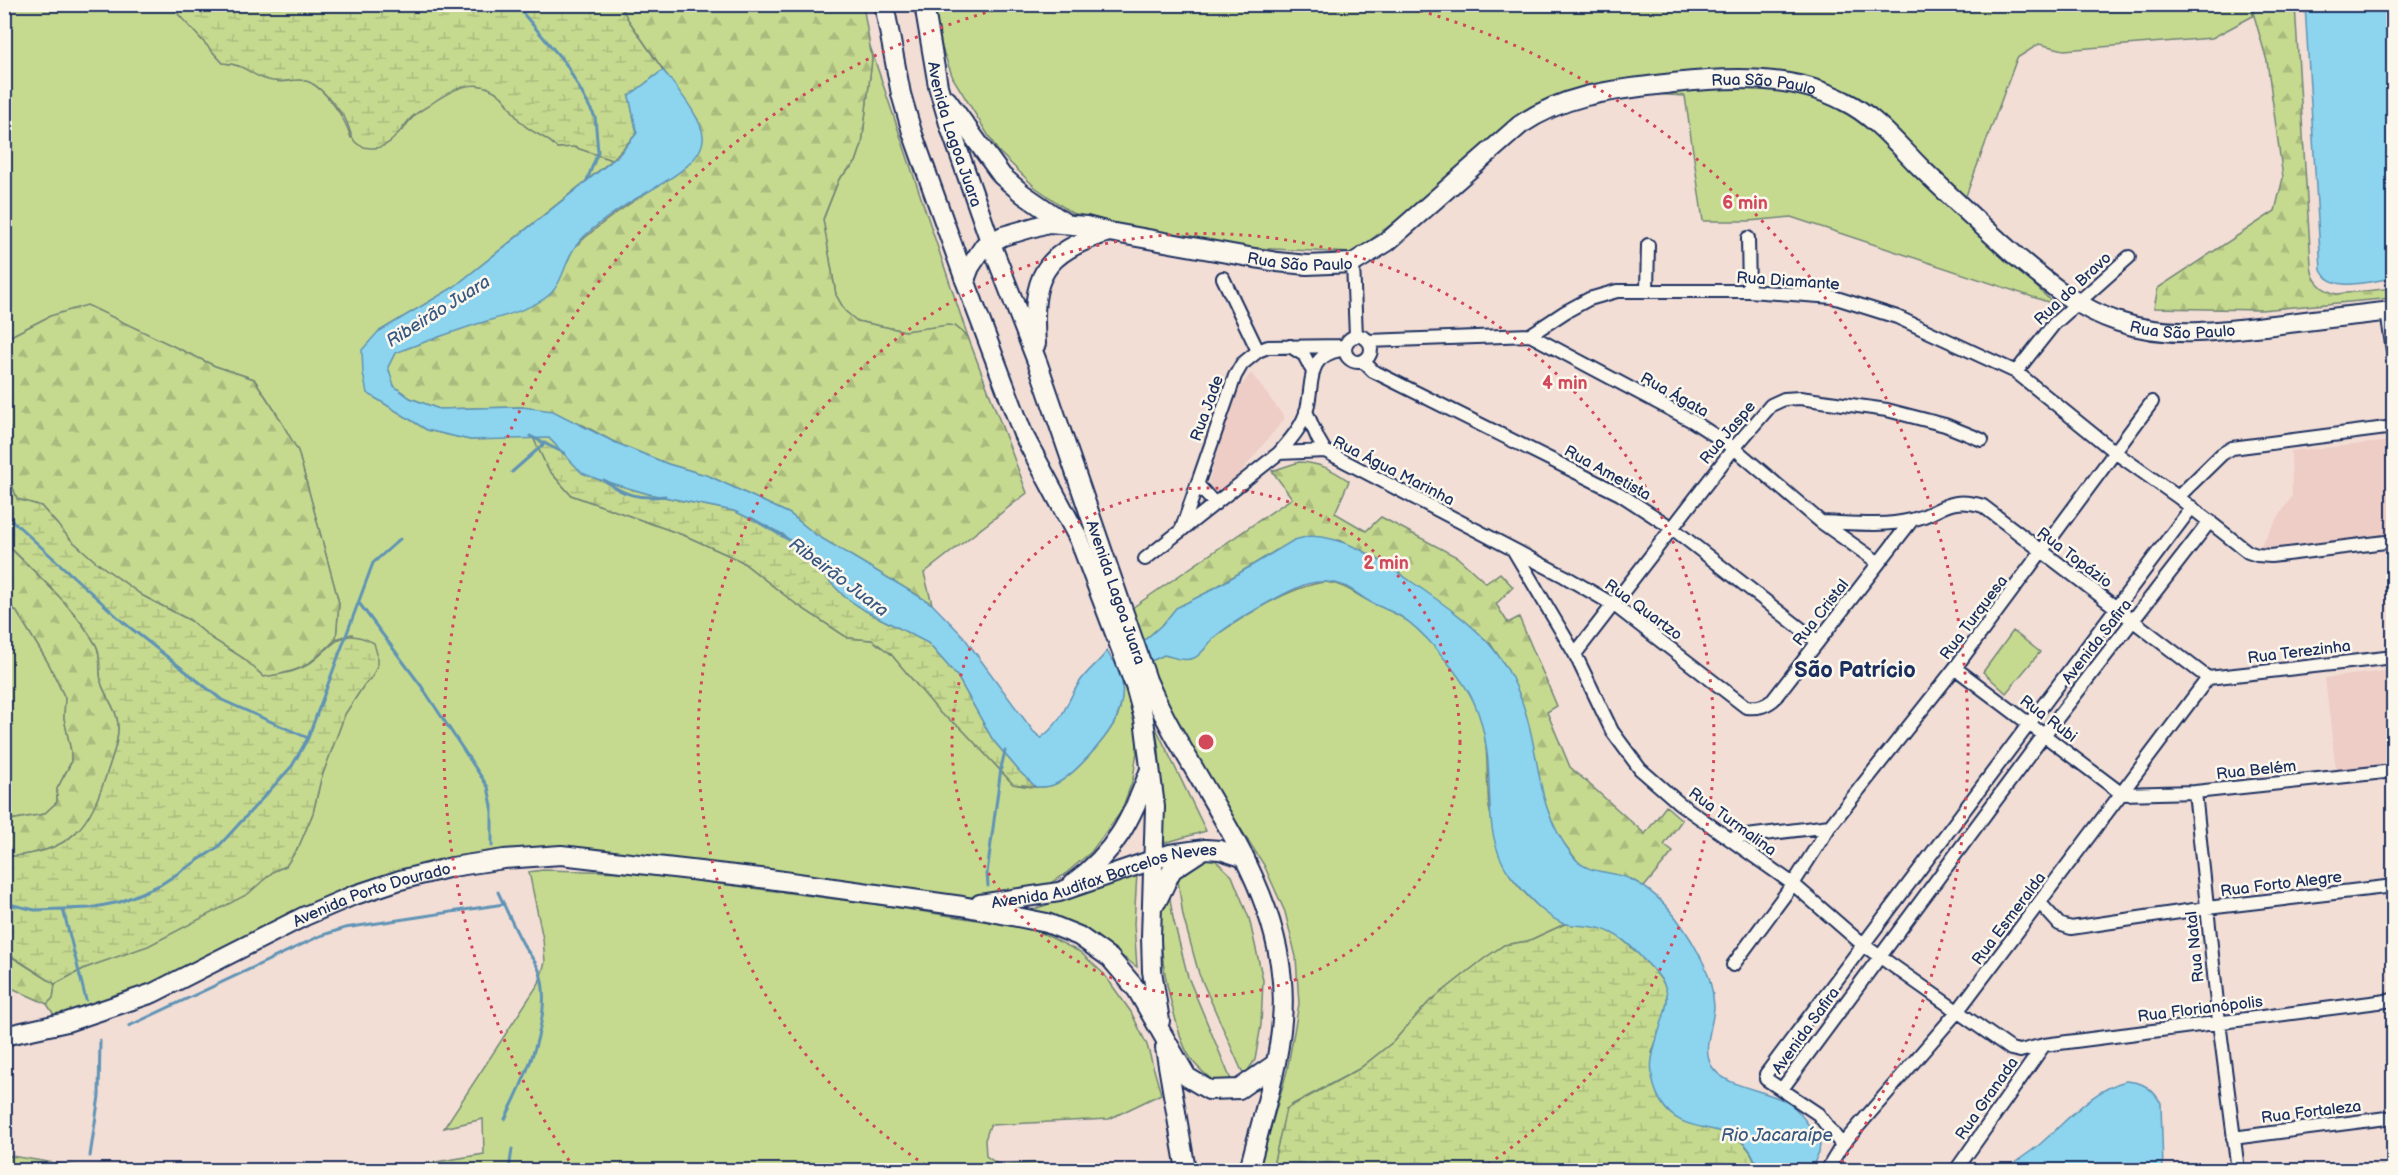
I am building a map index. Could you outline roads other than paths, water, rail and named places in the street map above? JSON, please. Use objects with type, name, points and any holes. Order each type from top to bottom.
[{"type":"main road","name":"Avenida Lagoa Juara","points":[[884,4],[901,94],[912,132],[1023,434],[1079,538],[1120,625]]},
{"type":"main road","name":"Avenida Lagoa Juara","points":[[924,4],[938,87],[950,127],[990,242],[1038,364],[1120,625],[1141,683],[1245,858],[1266,907],[1277,941],[1281,971],[1282,1020],[1275,1064],[1249,1170]]},
{"type":"main road","name":"Rua São Paulo","points":[[990,242],[1037,226],[1065,223],[1276,262],[1307,265],[1353,263],[1387,242],[1520,125],[1565,100],[1612,90],[1696,81],[1758,79],[1790,83],[1819,91],[1844,101],[1869,116],[1986,230],[2046,282],[2078,305],[2118,322],[2143,329],[2186,333],[2390,311]]},
{"type":"main road","points":[[938,87],[1002,176],[1023,194],[1065,223]]},
{"type":"main road","points":[[1038,364],[1034,311],[1040,279],[1047,267],[1071,247],[1109,232]]},
{"type":"main road","points":[[965,280],[977,255],[990,242]]},
{"type":"main road","name":"Avenida Lagoa Juara","points":[[1141,683],[1155,807],[1152,971],[1186,1170]]},
{"type":"main road","points":[[1059,892],[1088,872],[1122,834],[1134,811],[1151,764]]},
{"type":"main road","points":[[1152,913],[1172,870],[1204,849]]},
{"type":"main road","name":"Avenida Audifax Barcelos Neves","points":[[962,906],[1004,902],[1059,892],[1170,854],[1204,849],[1220,850],[1245,858]]},
{"type":"main road","name":"Avenida Porto Dourado","points":[[4,1036],[109,1010],[153,993],[305,916],[352,896],[400,880],[452,867],[504,859],[561,855],[760,878]]},
{"type":"main road","name":"Avenida Audifax Barcelos Neves","points":[[760,878],[962,906],[1047,923],[1079,936],[1110,958],[1137,990],[1187,1077],[1209,1090],[1239,1089],[1275,1064]]},
{"type":"street","points":[[1748,238],[1749,291]]},
{"type":"street","points":[[1647,291],[1648,245]]},
{"type":"street","name":"Rua do Bravo","points":[[2016,372],[2041,338],[2129,257]]},
{"type":"street","points":[[1353,263],[1356,336]]},
{"type":"street","points":[[1223,278],[1258,351],[1290,346],[1345,347]]},
{"type":"street","name":"Rua Diamante","points":[[1368,341],[1530,335],[1589,299],[1617,291],[1749,291],[1833,297],[1898,317],[2016,372],[2116,453],[2192,507],[2248,552],[2271,556],[2394,541]]},
{"type":"street","points":[[2390,311],[2394,358]]},
{"type":"street","name":"Rua Ágata","points":[[1530,335],[1667,407],[1734,448],[1821,522],[1879,562]]},
{"type":"street","points":[[1356,336],[1368,341],[1370,354],[1363,361],[1353,362],[1346,354],[1345,347],[1349,340],[1356,336]]},
{"type":"street","points":[[1290,346],[1304,355],[1312,370]]},
{"type":"street","points":[[1144,559],[1279,453],[1291,439],[1306,411],[1312,370],[1325,355],[1345,347]]},
{"type":"street","name":"Rua Jade","points":[[1181,532],[1235,376],[1242,364],[1258,351]]},
{"type":"street","name":"Rua Ametista","points":[[1363,361],[1373,371],[1620,494],[1672,528],[1818,642]]},
{"type":"street","name":"Rua Jaspe","points":[[1575,654],[1734,448],[1771,405],[1784,399],[1800,398],[1887,410],[1945,424],[1982,440]]},
{"type":"street","name":"Rua Turquesa","points":[[1733,965],[1793,884],[1830,826],[1955,668],[2152,402]]},
{"type":"street","points":[[1306,411],[1325,451]]},
{"type":"street","points":[[2178,497],[2222,454],[2232,448],[2394,427]]},
{"type":"street","name":"Rua Água Marinha","points":[[1279,453],[1325,451],[1514,551]]},
{"type":"street","points":[[1197,484],[1215,504]]},
{"type":"street","name":"Rua Topázio","points":[[1912,520],[1952,502],[1966,501],[1983,506],[2208,678]]},
{"type":"street","name":"Avenida Safira","points":[[2192,507],[1862,944],[1766,1074],[1767,1079],[1782,1089],[2044,735],[2210,521]]},
{"type":"street","points":[[1821,522],[1867,523],[1912,520]]},
{"type":"street","name":"Rua Cristal","points":[[1746,707],[1766,706],[1773,700],[1912,520]]},
{"type":"street","name":"Rua Quartzo","points":[[1514,551],[1614,605],[1746,707]]},
{"type":"street","name":"Rua Turmalina","points":[[1514,551],[1575,654],[1612,731],[1640,769],[1679,803],[1793,884],[1862,944],[2011,1049]]},
{"type":"street","name":"Rua Terezinha","points":[[2208,678],[2394,657]]},
{"type":"street","name":"Rua Rubi","points":[[1955,668],[2122,794]]},
{"type":"street","name":"Rua Esmeralda","points":[[1827,1170],[1842,1145],[1957,1012],[2208,678]]},
{"type":"street","name":"Rua Belém","points":[[2122,794],[2195,792],[2394,771]]},
{"type":"street","name":"Rua Natal","points":[[2195,792],[2219,1022],[2238,1170]]},
{"type":"street","points":[[1730,838],[1830,826]]},
{"type":"street","name":"Rua Forto Alegre","points":[[2040,903],[2059,924],[2071,928],[2207,908],[2394,886]]},
{"type":"street","name":"Rua Florianópolis","points":[[2011,1049],[2020,1051],[2044,1045],[2394,1000]]},
{"type":"street","name":"Rua Granada","points":[[1956,1170],[2044,1045]]},
{"type":"street","points":[[1782,1089],[1818,1114],[1842,1145]]},
{"type":"street","name":"Rua Fortaleza","points":[[2233,1138],[2394,1117]]},
{"type":"water","points":[[2305,5],[2393,5],[2393,278],[2343,284],[2326,277],[2321,270]]},
{"type":"water","points":[[663,70],[700,124],[703,140],[700,151],[682,170],[611,215],[585,235],[575,247],[558,284],[542,300],[515,312],[395,353],[388,367],[394,386],[410,398],[439,409],[522,407],[553,411],[614,442],[668,464],[709,476],[790,514],[816,535],[932,604],[963,636],[1033,731],[1041,738],[1060,718],[1082,678],[1107,651],[1112,660],[1116,660],[1122,680],[1122,700],[1118,714],[1114,723],[1089,756],[1059,782],[1050,786],[1036,787],[993,740],[957,676],[928,643],[866,611],[845,597],[783,534],[734,511],[649,494],[582,473],[549,438],[470,440],[427,430],[367,393],[362,350],[378,332],[454,287],[618,156],[637,133],[629,96]]},
{"type":"water","name":"Rio Jacaraípe","points":[[1310,536],[1324,537],[1351,545],[1388,566],[1453,611],[1486,640],[1511,676],[1521,698],[1547,808],[1562,840],[1573,856],[1585,867],[1630,879],[1652,892],[1670,910],[1693,943],[1711,986],[1714,1006],[1708,1046],[1709,1061],[1720,1075],[1728,1080],[1781,1099],[1797,1111],[1820,1143],[1819,1152],[1811,1170],[1758,1170],[1751,1152],[1740,1140],[1727,1133],[1685,1122],[1672,1115],[1661,1102],[1652,1080],[1651,1069],[1667,1002],[1663,981],[1626,942],[1599,928],[1565,924],[1555,919],[1534,902],[1510,875],[1502,862],[1493,835],[1486,744],[1479,714],[1459,677],[1429,640],[1411,623],[1346,587],[1333,583],[1316,582],[1287,593],[1246,616],[1222,631],[1194,658],[1183,659],[1164,655],[1149,662],[1139,645],[1164,623],[1176,608],[1208,592],[1294,540]]},
{"type":"water","points":[[2126,1081],[2146,1087],[2161,1103],[2163,1170],[2005,1170],[2039,1145],[2090,1099],[2113,1085]]},
{"type":"waterway","name":"Ribeirão Juara","points":[[515,4],[566,64],[595,117],[598,152],[587,180]]},
{"type":"waterway","name":"Ribeirão Juara","points":[[530,436],[564,453]]},
{"type":"waterway","points":[[512,472],[545,443]]},
{"type":"waterway","name":"Ribeirão Juara","points":[[604,480],[625,493],[648,497],[665,496]]},
{"type":"waterway","points":[[4,513],[123,622],[222,700],[308,738]]},
{"type":"waterway","name":"Ribeirão Juara","points":[[751,518],[789,540]]},
{"type":"waterway","points":[[4,903],[35,910],[90,908],[120,902],[160,885],[217,848],[292,766],[308,738],[373,563],[400,539]]},
{"type":"waterway","points":[[359,603],[422,687],[488,787],[492,806],[492,846]]},
{"type":"waterway","points":[[988,886],[987,873],[1005,751]]},
{"type":"waterway","points":[[498,892],[524,946],[539,970],[543,987],[541,1026],[529,1066],[505,1119]]},
{"type":"waterway","points":[[129,1026],[320,936],[345,928],[504,904]]},
{"type":"waterway","points":[[63,909],[86,1000]]},
{"type":"waterway","points":[[90,1156],[99,1096],[100,1040]]},
{"type":"waterway","points":[[509,1170],[512,1149]]},
{"type":"district","name":"São Patrício","points":[[1855,669]]}]
